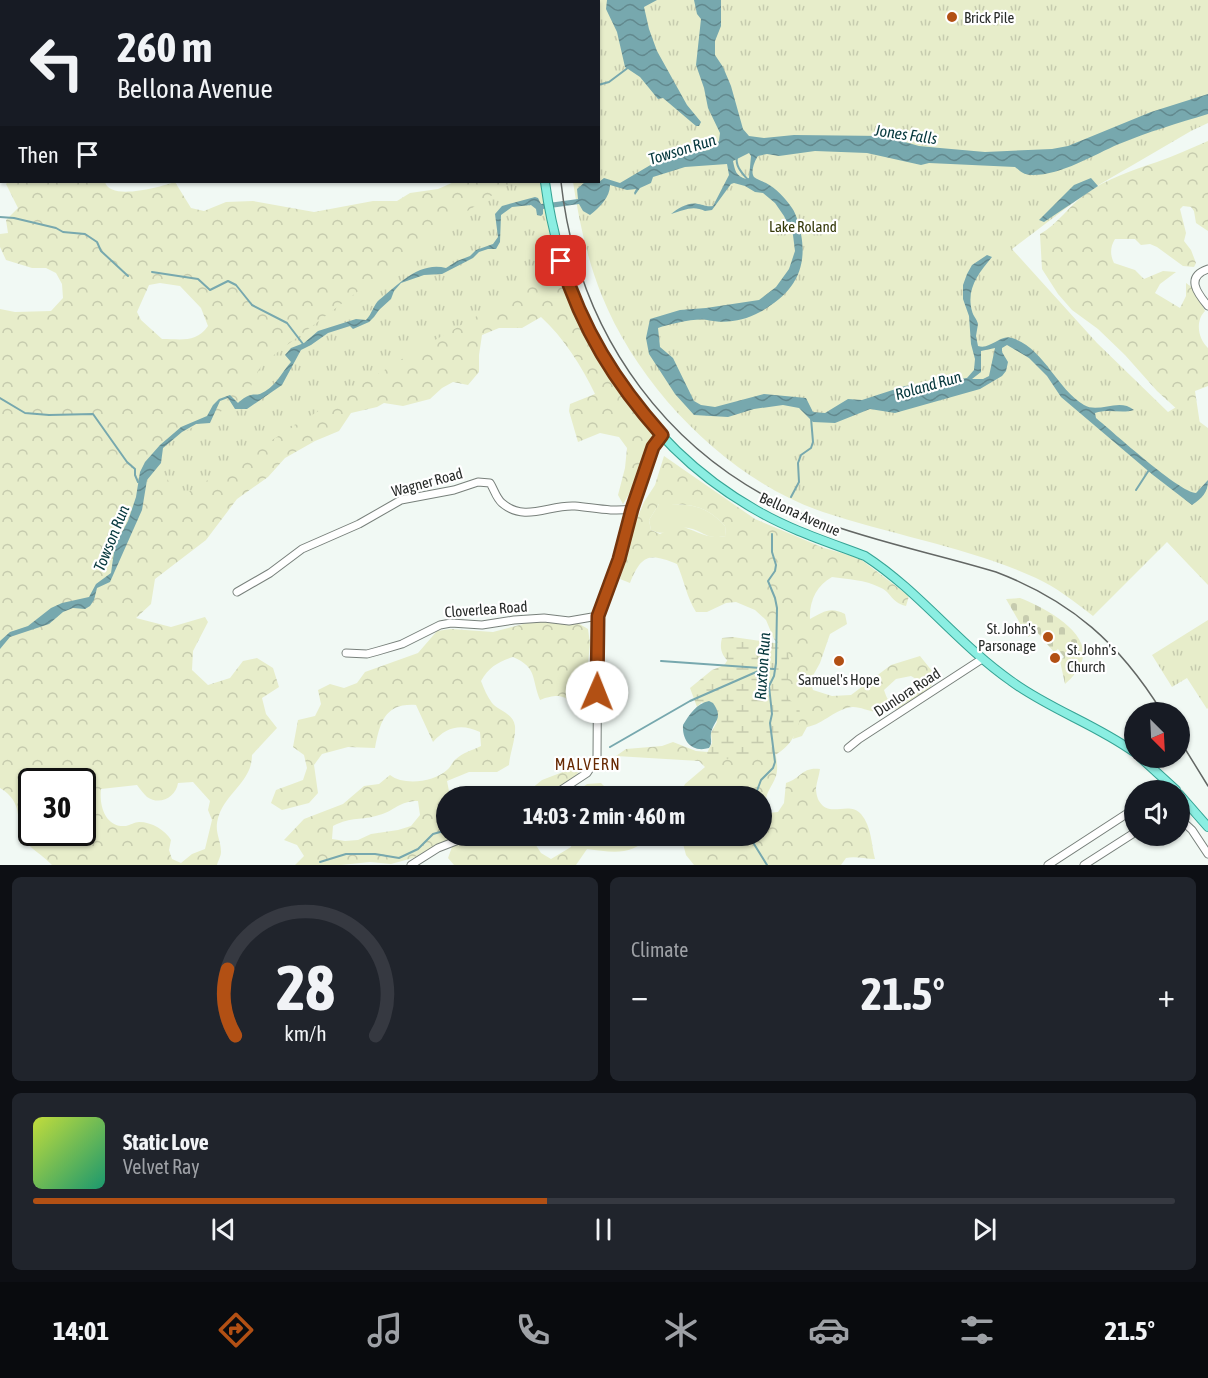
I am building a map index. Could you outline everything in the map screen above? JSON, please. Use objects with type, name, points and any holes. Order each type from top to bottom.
[{"type":"main road","name":"Bellona Avenue","points":[[545,183],[555,241],[584,323],[620,385],[662,435],[709,478],[754,509],[790,527],[865,556],[884,568],[908,587],[982,659],[1026,691],[1124,745]]},
{"type":"main road","points":[[1152,768],[1164,780]]},
{"type":"main road","points":[[1190,807],[1208,827]]},
{"type":"street","points":[[1208,269],[1198,273],[1195,279],[1196,289],[1208,306]]},
{"type":"street","points":[[567,786],[587,773],[597,758],[598,616],[619,559],[632,509],[653,447],[662,435]]},
{"type":"street","name":"Wagner Road","points":[[237,592],[270,573],[302,549],[359,524],[390,505],[478,482],[490,483],[502,503],[517,512],[527,513],[563,506],[604,511],[632,509]]},
{"type":"street","name":"Cloverlea Road","points":[[346,653],[367,654],[378,651],[402,644],[440,625],[451,623],[482,625],[544,618],[569,621],[598,616]]},
{"type":"street","name":"Dunlora Road","points":[[848,748],[982,659]]},
{"type":"street","points":[[1048,865],[1124,816]]},
{"type":"street","points":[[1190,828],[1208,854]]},
{"type":"street","points":[[1084,865],[1124,839]]},
{"type":"street","points":[[411,865],[443,846]]},
{"type":"green space","name":"Lake Roland","points":[[600,0],[1208,0],[1208,123],[1090,190],[1012,249],[1097,343],[1168,412],[1178,406],[1208,428],[1208,585],[1167,542],[1093,616],[1051,586],[1011,567],[823,512],[788,497],[754,478],[721,454],[691,426],[663,396],[639,364],[618,330],[602,296],[584,240],[573,183],[600,183]]},
{"type":"green space","points":[[1208,141],[1208,231],[1196,223],[1191,207],[1183,206],[1180,209],[1186,233],[1184,241],[1191,250],[1196,263],[1194,267],[1183,266],[1157,247],[1150,244],[1141,245],[1135,239],[1115,239],[1111,251],[1114,263],[1135,270],[1144,279],[1163,271],[1176,272],[1160,284],[1155,293],[1180,308],[1186,296],[1186,283],[1193,288],[1205,311],[1200,320],[1199,330],[1208,348],[1208,386],[1195,391],[1201,431],[1157,391],[1098,329],[1072,310],[1058,294],[1042,269],[1040,234],[1085,194],[1102,184]]},
{"type":"green space","points":[[7,183],[106,183],[109,188],[125,192],[176,183],[191,208],[204,211],[226,202],[253,201],[314,212],[373,201],[397,201],[410,193],[438,189],[452,183],[541,183],[555,253],[578,318],[611,378],[656,436],[646,452],[633,487],[623,504],[618,495],[627,448],[619,437],[600,433],[578,442],[569,411],[570,404],[595,394],[572,353],[541,317],[522,328],[499,328],[482,335],[479,372],[468,385],[453,382],[430,399],[403,406],[384,403],[351,413],[339,431],[285,458],[268,477],[237,499],[206,540],[155,579],[151,604],[136,618],[171,627],[205,617],[208,622],[193,651],[192,670],[208,685],[230,678],[243,661],[257,658],[273,668],[279,687],[262,698],[266,714],[277,728],[252,755],[248,772],[219,815],[217,830],[221,855],[217,865],[52,865],[30,846],[96,846],[96,768],[18,768],[18,816],[13,800],[0,788],[0,309],[15,312],[51,311],[63,298],[62,284],[56,273],[46,268],[32,268],[6,260],[0,247],[0,234],[8,233],[6,220],[18,208]],"holes":[[[160,283],[180,286],[201,308],[208,326],[199,335],[188,339],[162,339],[141,320],[137,312],[149,285]],[[193,782],[210,801],[208,810],[212,820],[205,849],[192,854],[181,863],[172,859],[169,850],[171,840],[158,827],[144,822],[119,826],[108,819],[102,808],[101,789],[137,785],[147,797],[157,801],[171,796],[178,783]]]},
{"type":"green space","points":[[511,183],[541,183],[550,239],[559,269],[402,359],[179,498],[150,451],[245,398],[262,364],[447,224]]},
{"type":"green space","points":[[664,456],[755,519],[824,548],[859,558],[909,596],[906,606],[897,602],[883,589],[868,583],[832,577],[822,584],[813,600],[810,619],[835,610],[845,614],[847,624],[830,634],[820,663],[810,681],[813,690],[832,696],[851,695],[891,665],[920,656],[932,671],[934,681],[930,688],[909,704],[893,710],[876,712],[853,707],[841,710],[807,727],[802,736],[793,739],[795,729],[784,712],[786,655],[774,639],[766,620],[755,610],[736,602],[726,603],[707,612],[696,612],[677,564],[667,560],[647,559],[638,567],[630,583],[620,579],[636,521],[655,485]],"holes":[[[659,504],[687,505],[702,509],[725,526],[726,536],[707,536],[678,525],[660,534],[651,530],[649,520]],[[911,676],[916,679],[917,688],[898,703],[890,701],[884,690],[896,679]]]},
{"type":"green space","points":[[659,504],[687,505],[702,509],[725,526],[726,536],[709,536],[688,528],[662,533],[651,530],[649,520]]},
{"type":"green space","points":[[1020,598],[1061,620],[1071,629],[1083,647],[1082,661],[1065,684],[1060,661],[1064,657],[1058,649],[1054,652],[1047,644],[1055,636],[1050,630],[1041,637],[1037,632],[1028,637],[1006,599]]},
{"type":"green space","points":[[1208,620],[1207,709],[1187,678],[1172,687],[1152,655]]},
{"type":"green space","points":[[535,621],[576,622],[588,629],[590,643],[586,684],[590,711],[562,697],[540,700],[532,674],[526,665],[513,657],[498,663],[487,672],[481,681],[492,703],[509,715],[514,722],[515,736],[509,765],[497,772],[469,772],[447,781],[448,786],[436,786],[438,846],[413,858],[391,864],[370,862],[341,865],[295,865],[304,856],[297,845],[284,840],[304,819],[343,804],[364,786],[379,784],[390,775],[403,781],[427,780],[435,777],[447,770],[458,757],[481,746],[480,732],[460,727],[443,733],[433,742],[416,705],[397,707],[382,722],[375,748],[348,747],[322,754],[314,765],[318,793],[309,803],[282,810],[271,803],[276,790],[303,780],[307,768],[304,755],[293,747],[298,720],[315,716],[321,704],[318,690],[330,684],[344,688],[357,683],[365,672],[418,653],[437,631],[451,629],[493,632]],"holes":[[[418,801],[420,815],[411,826],[371,834],[358,840],[332,839],[333,826],[346,821],[373,817],[401,804]]]},
{"type":"green space","points":[[733,637],[788,645],[789,668],[786,691],[789,699],[799,706],[800,713],[795,735],[775,755],[712,760],[707,753],[712,743],[711,733],[717,722],[702,702],[697,707],[690,688],[712,670],[730,663],[722,652],[721,642],[722,638]]},
{"type":"green space","points":[[730,656],[776,756],[777,773],[772,786],[684,786],[705,767],[699,761],[616,756],[626,749],[662,746],[673,742],[696,751],[708,752],[717,744],[717,670]]},
{"type":"green space","points":[[820,769],[816,788],[819,801],[828,809],[850,809],[861,814],[869,830],[875,859],[846,858],[841,865],[694,865],[686,855],[684,846],[772,846],[772,813],[778,812],[784,803],[786,783],[805,771]]},
{"type":"green space","points":[[568,770],[579,772],[564,786],[535,786],[542,780]]},
{"type":"green space","points":[[601,783],[604,786],[584,786]]},
{"type":"green space","points":[[536,846],[541,853],[551,859],[571,846],[638,846],[621,852],[587,849],[576,865],[454,865],[448,858],[452,847]]},
{"type":"water","points":[[607,0],[657,0],[644,7],[649,29],[657,51],[687,105],[701,122],[699,126],[696,126],[663,98],[658,99],[640,77],[625,67],[617,32],[606,9]]},
{"type":"water","points":[[694,0],[721,0],[721,26],[715,41],[715,55],[731,86],[743,129],[749,136],[764,138],[794,135],[884,136],[919,146],[985,152],[1052,149],[1068,146],[1151,112],[1208,94],[1208,114],[1119,144],[1065,169],[1042,174],[1022,173],[1015,167],[929,163],[921,165],[867,153],[815,151],[779,156],[767,154],[758,156],[754,163],[754,177],[770,185],[780,194],[792,208],[798,221],[803,247],[800,270],[795,280],[789,289],[771,305],[747,318],[728,322],[689,321],[658,328],[660,347],[673,358],[694,401],[701,405],[715,407],[764,394],[806,398],[813,412],[825,413],[848,399],[862,400],[905,386],[967,378],[974,370],[975,359],[971,344],[969,316],[963,299],[963,285],[972,265],[987,255],[992,257],[978,276],[971,296],[972,311],[978,324],[976,336],[978,346],[983,347],[1003,338],[1012,338],[1033,350],[1065,389],[1084,405],[1096,408],[1128,406],[1134,410],[1095,413],[1096,418],[1162,473],[1188,490],[1196,493],[1208,480],[1206,492],[1192,505],[1061,397],[1047,376],[1029,358],[1007,345],[1002,348],[1008,362],[1002,376],[980,389],[895,413],[870,409],[835,423],[813,422],[799,408],[783,405],[754,409],[728,417],[694,415],[675,394],[649,354],[646,338],[650,319],[680,310],[759,300],[776,287],[789,269],[795,251],[793,235],[775,203],[763,193],[755,192],[745,186],[731,184],[712,210],[692,208],[671,214],[691,204],[713,206],[729,175],[727,164],[685,167],[653,177],[651,183],[640,188],[635,195],[636,189],[627,190],[610,185],[604,202],[590,215],[583,211],[579,204],[543,209],[541,216],[537,215],[536,209],[531,205],[512,207],[501,215],[500,242],[496,249],[479,252],[473,258],[442,274],[424,275],[401,283],[391,299],[369,322],[353,329],[350,326],[328,333],[301,350],[282,385],[247,409],[235,409],[228,398],[220,401],[210,423],[196,424],[163,448],[161,463],[147,480],[142,510],[110,582],[97,588],[90,606],[85,609],[73,608],[63,612],[49,624],[10,637],[0,649],[0,641],[10,632],[28,626],[51,608],[89,597],[96,584],[111,573],[115,545],[128,521],[136,497],[140,472],[145,462],[181,427],[207,416],[219,399],[230,395],[238,403],[247,396],[260,394],[270,388],[291,362],[285,355],[291,348],[304,343],[318,331],[356,319],[366,320],[379,300],[401,281],[418,271],[436,267],[446,268],[470,256],[476,250],[493,244],[498,237],[495,214],[502,206],[535,197],[541,204],[578,199],[577,189],[584,183],[600,183],[604,178],[620,183],[664,157],[709,150],[719,141],[720,133],[708,108],[696,65],[701,19],[697,14]],"holes":[[[749,153],[751,156],[749,178],[746,179],[736,173],[733,161]],[[995,348],[989,376],[983,379],[972,379],[981,372],[981,351]]]},
{"type":"water","points":[[1091,178],[1098,186],[1044,222],[1039,220],[1074,185]]},
{"type":"water","points":[[709,701],[716,708],[718,716],[712,729],[709,748],[698,749],[686,741],[683,725],[697,707]]},
{"type":"waterway","points":[[600,84],[609,82],[629,67]]},
{"type":"waterway","name":"Roland Run","points":[[737,157],[738,166],[748,180]]},
{"type":"waterway","points":[[0,217],[14,218],[56,228],[63,232],[85,234],[97,242],[101,251],[128,276]]},
{"type":"waterway","points":[[152,272],[198,279],[210,290],[228,281],[236,285],[252,305],[287,323],[303,344]]},
{"type":"waterway","points":[[0,398],[25,413],[93,414],[127,462],[135,469],[138,482]]},
{"type":"waterway","name":"Ruxton Run","points":[[791,497],[799,482],[798,463],[801,455],[811,448],[813,442],[811,418]]},
{"type":"waterway","points":[[1136,490],[1149,470]]},
{"type":"waterway","name":"Ruxton Run","points":[[759,786],[775,762],[770,723],[772,714],[769,686],[774,676],[776,663],[777,608],[768,581],[776,565],[772,552],[772,534]]},
{"type":"waterway","points":[[661,661],[774,669]]},
{"type":"waterway","points":[[610,747],[690,701],[763,669]]},
{"type":"waterway","points":[[320,862],[346,854],[375,854],[399,858],[418,849],[436,833]]},
{"type":"waterway","name":"Ruxton Run","points":[[755,846],[767,865]]},
{"type":"tram line","points":[[561,183],[571,238],[588,292],[611,342],[640,387],[676,429],[717,465],[764,495],[817,520],[861,535],[996,572],[1048,597],[1071,611],[1111,645],[1155,702]]},
{"type":"tram line","points":[[1190,757],[1208,786]]},
{"type":"place","name":"Brick Pile","points":[[952,17]]},
{"type":"place","name":"St. John's Parsonage","points":[[1048,637]]},
{"type":"place","name":"St. John's Church","points":[[1055,658]]},
{"type":"place","name":"Samuel's Hope","points":[[839,661]]},
{"type":"district","name":"MALVERN","points":[[588,764]]},
{"type":"route","points":[[561,261],[579,310],[605,362],[630,398],[662,435],[653,447],[632,509],[619,559],[598,616],[597,692]]},
{"type":"water label","name":"Jones Falls","points":[[906,134]]},
{"type":"water label","name":"Towson Run","points":[[682,149]]},
{"type":"water label","name":"Towson Run","points":[[111,538]]}]
